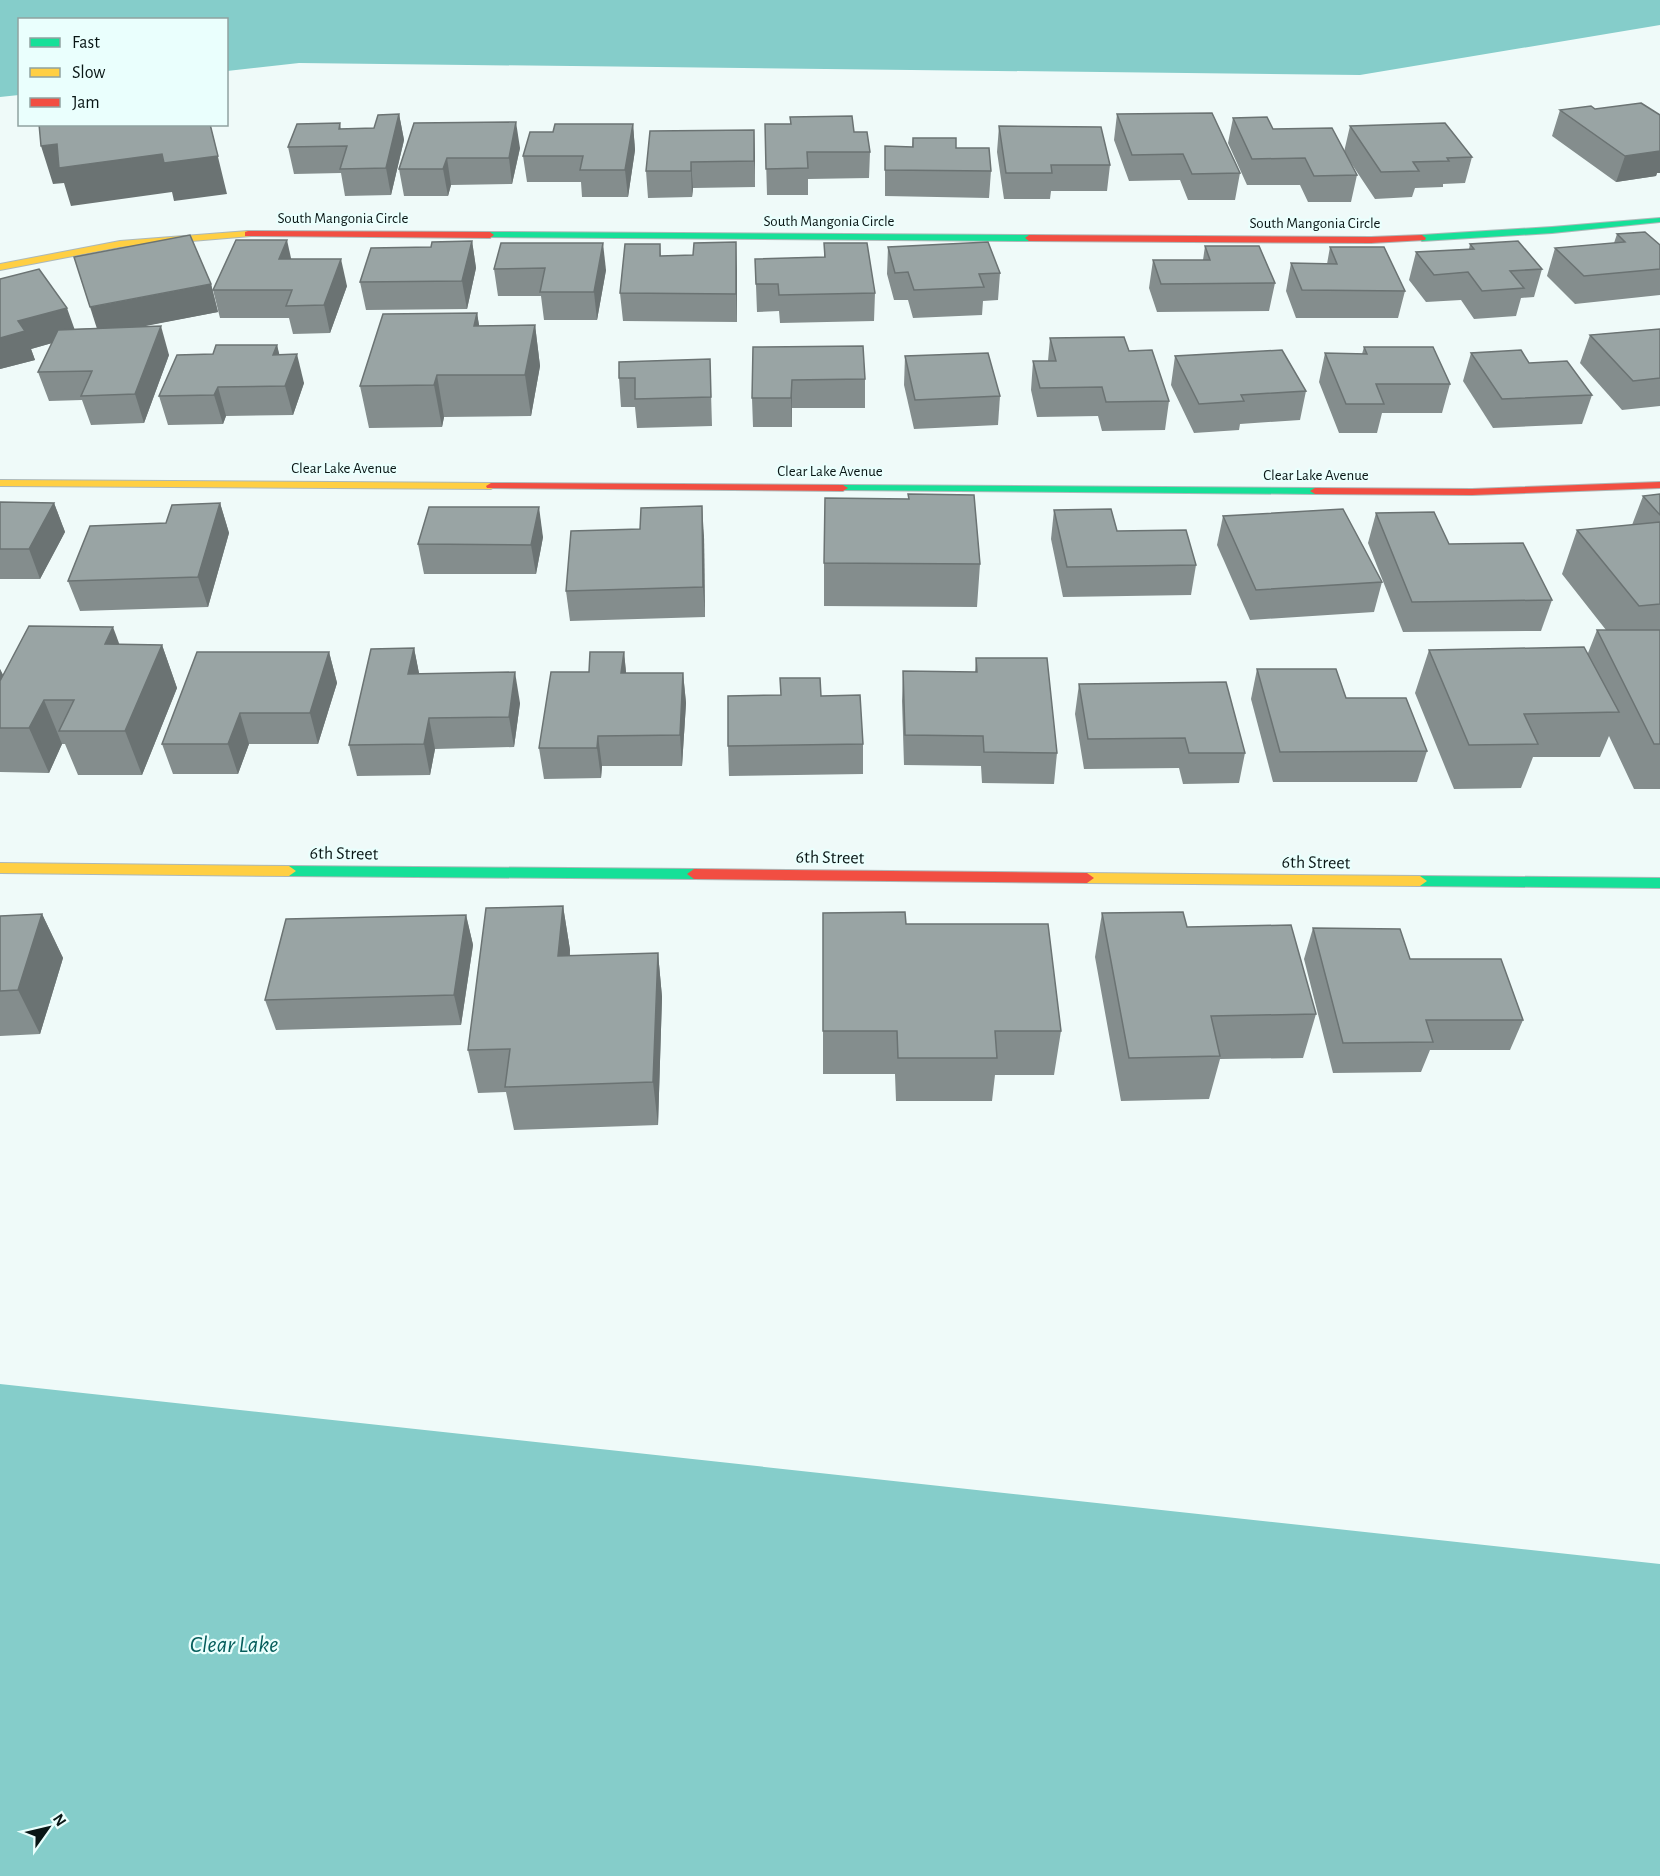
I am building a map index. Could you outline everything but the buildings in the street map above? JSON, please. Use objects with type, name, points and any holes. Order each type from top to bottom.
[{"type":"street","name":"South Mangonia Circle","points":[[0,267],[69,251],[128,242],[219,235],[1371,240],[1491,236],[1660,220]]},
{"type":"street","name":"Clear Lake Avenue","points":[[0,483],[1472,492],[1660,485]]},
{"type":"street","name":"6th Street","points":[[0,868],[1660,883]]},
{"type":"water","points":[[0,0],[1660,0],[1660,25],[1360,75],[299,63],[228,71],[228,18],[18,18],[18,95],[0,97]]},
{"type":"water","name":"Clear Lake","points":[[0,1384],[1660,1564],[1660,1876],[0,1876]]},
{"type":"traffic: fast","points":[[1422,238],[1552,230],[1660,220]]},
{"type":"traffic: fast","points":[[490,235],[1029,238]]},
{"type":"traffic: fast","points":[[843,488],[1315,491]]},
{"type":"traffic: fast","points":[[289,871],[694,874]]},
{"type":"traffic: fast","points":[[1420,881],[1660,883]]},
{"type":"traffic: slow","points":[[0,267],[120,244],[248,234]]},
{"type":"traffic: slow","points":[[0,483],[491,486]]},
{"type":"traffic: slow","points":[[0,868],[289,871]]},
{"type":"traffic: slow","points":[[1087,878],[1420,881]]},
{"type":"traffic: jam","points":[[248,234],[490,235]]},
{"type":"traffic: jam","points":[[1029,238],[1371,240],[1422,238]]},
{"type":"traffic: jam","points":[[1315,491],[1472,492],[1660,485]]},
{"type":"traffic: jam","points":[[491,486],[843,488]]},
{"type":"traffic: jam","points":[[694,874],[1087,878]]}]
